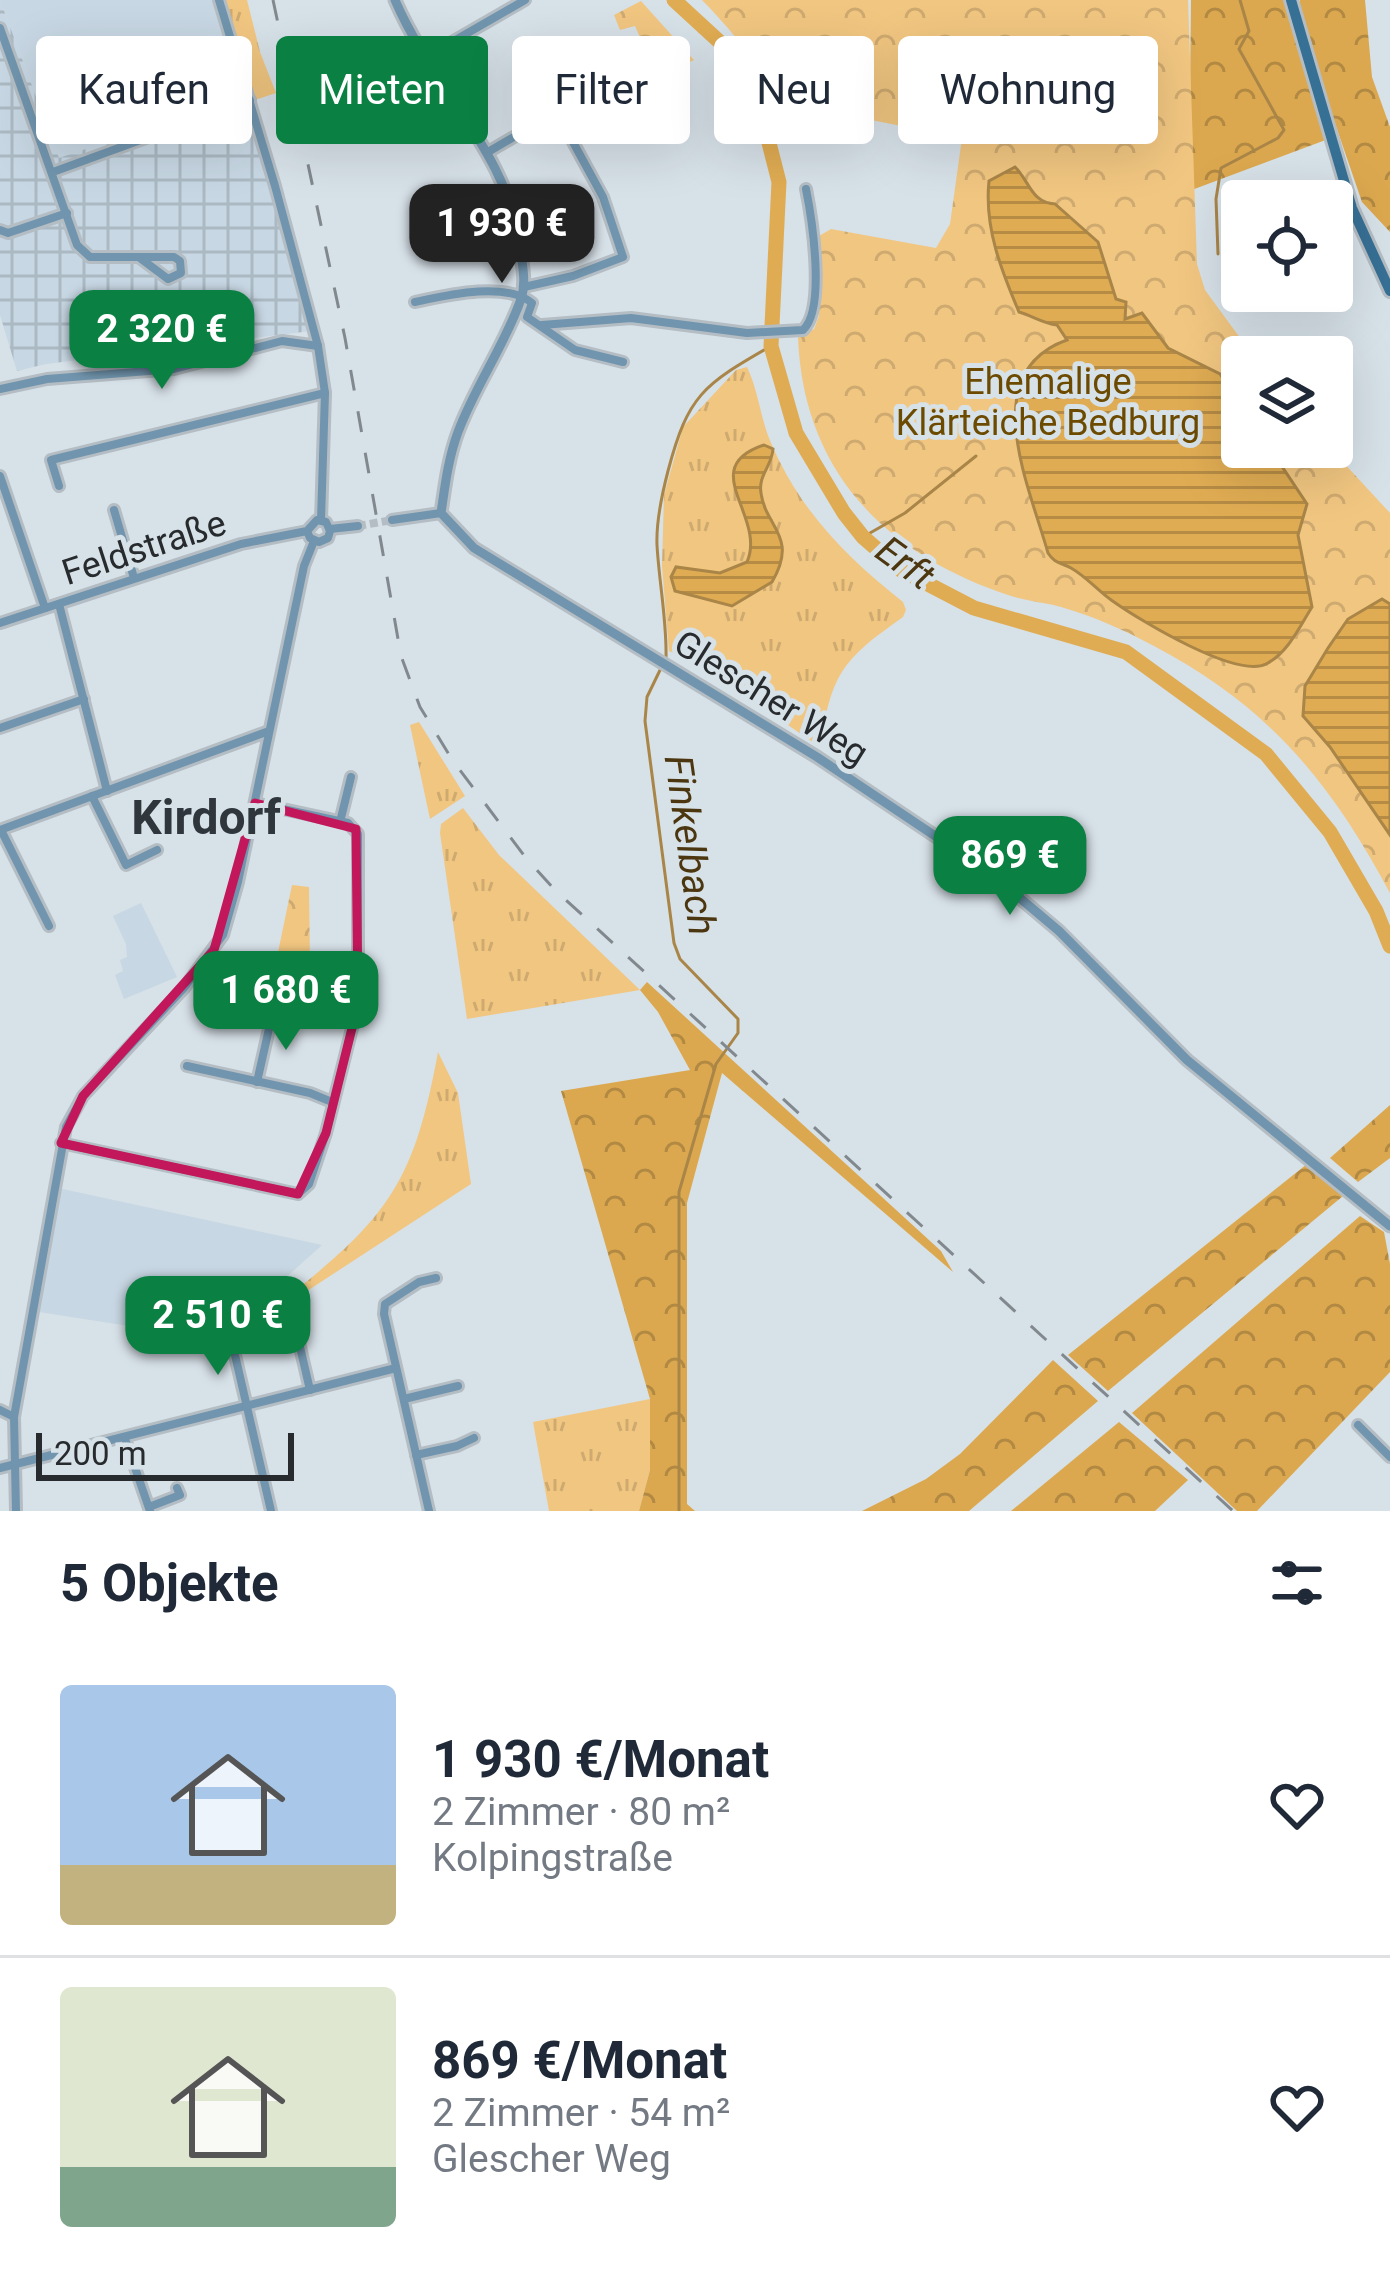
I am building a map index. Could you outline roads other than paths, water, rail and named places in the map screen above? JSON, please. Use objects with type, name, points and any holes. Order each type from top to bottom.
[{"type":"main road","points":[[1291,0],[1352,208],[1390,291]]},
{"type":"street","points":[[219,0],[230,36]]},
{"type":"street","points":[[462,36],[525,0]]},
{"type":"street","points":[[397,4],[415,36]]},
{"type":"street","points":[[0,28],[76,244],[90,257],[174,257],[180,261],[181,273],[168,279],[140,258]]},
{"type":"street","points":[[252,107],[318,346],[325,394],[321,520],[330,529]]},
{"type":"street","points":[[488,152],[512,139]]},
{"type":"street","points":[[53,172],[130,144]]},
{"type":"street","points":[[483,144],[511,200],[523,291],[532,303],[526,317],[574,350],[623,362]]},
{"type":"street","points":[[415,302],[523,291],[623,257],[603,197],[574,144]]},
{"type":"street","points":[[542,325],[631,317],[753,333],[803,330],[814,315],[814,227],[806,189]]},
{"type":"street","points":[[0,230],[8,233],[67,214]]},
{"type":"street","points":[[392,520],[441,513],[448,462],[459,430],[523,291]]},
{"type":"street","points":[[0,389],[47,379],[174,369],[282,341],[318,346]]},
{"type":"street","points":[[58,486],[51,460],[325,394]]},
{"type":"street","points":[[0,476],[45,608]]},
{"type":"street","points":[[114,510],[134,579]]},
{"type":"street","name":"Glescher Weg","points":[[441,513],[474,548],[832,767],[989,872],[1059,931],[1187,1060],[1387,1223]]},
{"type":"street","name":"Feldstraße","points":[[0,623],[241,544],[308,531],[311,523],[321,520]]},
{"type":"street","points":[[330,529],[358,526]]},
{"type":"street","points":[[314,542],[325,541],[330,529]]},
{"type":"street","points":[[308,531],[314,542]]},
{"type":"street","points":[[16,1511],[14,1417],[61,1143],[83,1096],[184,988],[230,920],[304,566],[314,542]]},
{"type":"street","points":[[59,604],[107,790]]},
{"type":"street","points":[[0,728],[84,699]]},
{"type":"street","points":[[49,926],[1,830],[271,730]]},
{"type":"street","points":[[340,822],[351,777]]},
{"type":"street","points":[[92,796],[126,866],[157,850]]},
{"type":"street","points":[[61,1143],[298,1195],[309,1184],[358,1004],[358,834],[340,822],[255,803]]},
{"type":"street","points":[[257,1082],[273,1011],[280,1004]]},
{"type":"street","points":[[187,1066],[332,1102]]},
{"type":"street","points":[[429,1511],[385,1304],[419,1282],[436,1278]]},
{"type":"street","points":[[271,1511],[232,1342],[290,1304],[310,1390]]},
{"type":"street","points":[[0,1468],[396,1368]]},
{"type":"street","points":[[404,1399],[458,1386]]},
{"type":"street","points":[[0,1411],[14,1417]]},
{"type":"street","points":[[1358,1425],[1390,1457]]},
{"type":"street","points":[[416,1456],[473,1438]]},
{"type":"street","points":[[125,1439],[149,1509],[180,1495]]},
{"type":"waterway","name":"Erft","points":[[674,0],[723,45],[744,74],[767,135],[779,182],[771,346],[796,433],[844,513],[901,570],[974,608],[1126,652],[1266,754],[1330,832],[1376,911],[1390,946]]},
{"type":"waterway","points":[[1218,254],[1216,199],[1221,168],[1278,138],[1284,130],[1239,49],[1249,31],[1240,0]]},
{"type":"waterway","name":"Finkelbach","points":[[666,658],[657,536],[675,445],[702,395],[729,371],[771,346]]},
{"type":"waterway","points":[[863,537],[905,513],[976,456]]},
{"type":"waterway","name":"Finkelbach","points":[[662,666],[647,697],[645,721],[674,943],[680,959],[738,1019],[738,1033],[716,1064],[679,1192],[679,1511]]},
{"type":"tunnel","points":[[358,526],[392,520]]},
{"type":"railway","points":[[273,0],[345,338],[401,656],[420,707],[453,761],[555,890],[1233,1511]]},
{"type":"district","name":"Kirdorf","points":[[206,817]]},
{"type":"park label","name":"Ehemalige Klärteiche Bedburg","points":[[1048,402]]}]
